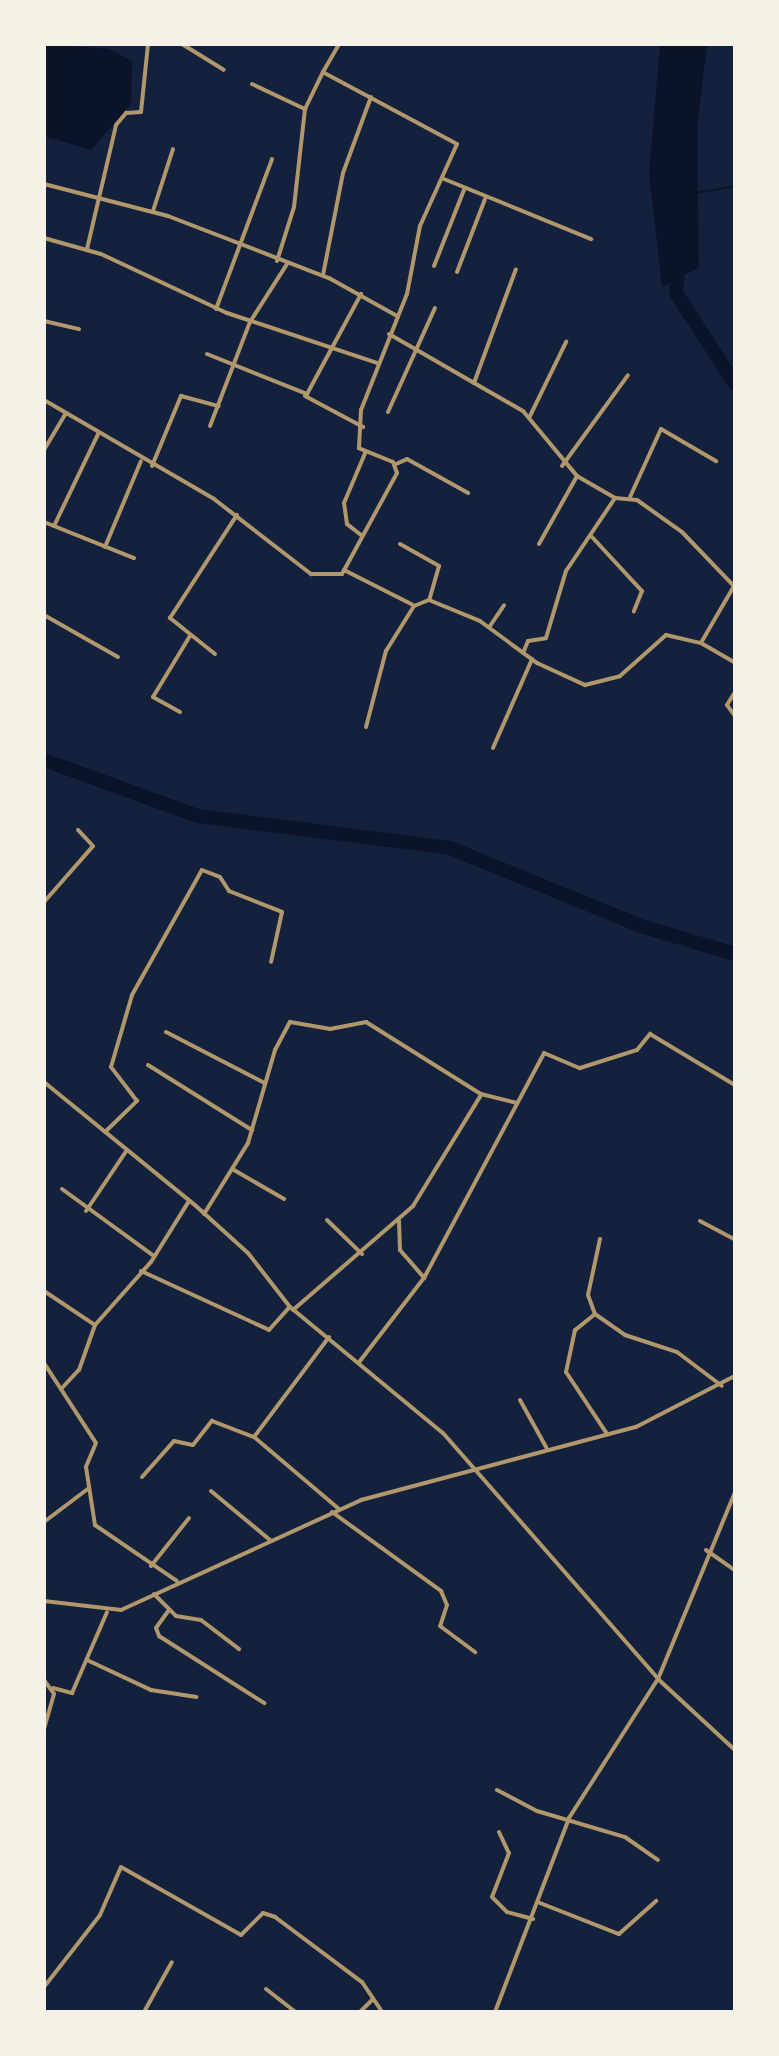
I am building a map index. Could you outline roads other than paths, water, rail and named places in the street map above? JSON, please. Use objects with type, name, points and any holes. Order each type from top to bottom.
[{"type":"street","points":[[87,249],[118,119],[141,112],[148,44]]},
{"type":"street","points":[[182,44],[224,70]]},
{"type":"street","points":[[277,261],[297,192],[305,109],[339,44]]},
{"type":"street","points":[[323,72],[455,140],[444,179],[420,226],[397,316],[361,410],[363,427],[358,445],[396,464],[407,459],[468,493]]},
{"type":"street","points":[[252,84],[305,109]]},
{"type":"street","points":[[323,276],[343,173],[371,97]]},
{"type":"street","points":[[153,211],[173,149]]},
{"type":"street","points":[[216,309],[272,159]]},
{"type":"street","points":[[444,179],[485,199],[591,239]]},
{"type":"street","points":[[44,184],[100,194],[153,211],[240,249],[323,276],[397,316]]},
{"type":"street","points":[[434,266],[464,190]]},
{"type":"street","points":[[457,272],[485,199]]},
{"type":"street","points":[[44,238],[87,249],[250,322],[377,363]]},
{"type":"street","points":[[210,426],[237,367],[250,322],[287,264]]},
{"type":"street","points":[[474,383],[516,269]]},
{"type":"street","points":[[303,395],[361,294]]},
{"type":"street","points":[[388,412],[435,308]]},
{"type":"street","points":[[44,321],[79,329]]},
{"type":"street","points":[[389,334],[529,418],[562,466],[615,498],[630,497],[671,522],[734,586],[701,643]]},
{"type":"street","points":[[529,418],[566,342]]},
{"type":"street","points":[[207,354],[303,395],[363,427]]},
{"type":"street","points":[[562,466],[628,375]]},
{"type":"street","points":[[151,467],[181,396],[219,406]]},
{"type":"street","points":[[44,400],[151,467],[237,515],[311,574],[334,579],[344,570],[361,535],[385,500],[396,464]]},
{"type":"street","points":[[44,450],[66,413]]},
{"type":"street","points":[[630,497],[661,429],[716,461]]},
{"type":"street","points":[[54,526],[98,434]]},
{"type":"street","points":[[361,535],[347,524],[344,503],[366,451]]},
{"type":"street","points":[[105,548],[141,461]]},
{"type":"street","points":[[539,544],[577,476]]},
{"type":"street","points":[[523,653],[528,641],[546,638],[566,571],[592,537],[615,498]]},
{"type":"street","points":[[215,654],[190,636],[171,615],[237,515]]},
{"type":"street","points":[[44,522],[134,558]]},
{"type":"street","points":[[592,537],[642,591],[634,611]]},
{"type":"street","points":[[400,544],[439,566],[429,600]]},
{"type":"street","points":[[344,570],[414,606]]},
{"type":"street","points":[[366,727],[386,651],[414,606],[429,600],[490,627],[523,653],[573,683],[597,684],[620,676],[666,635],[701,643],[735,663]]},
{"type":"street","points":[[490,627],[504,605]]},
{"type":"street","points":[[44,615],[118,657]]},
{"type":"street","points":[[180,712],[153,697],[190,636]]},
{"type":"street","points":[[493,748],[532,659]]},
{"type":"street","points":[[735,692],[727,705],[735,716]]},
{"type":"street","points":[[44,902],[93,846],[78,830]]},
{"type":"street","points":[[105,1132],[137,1101],[111,1067],[132,995],[202,870],[220,877],[229,891],[282,912],[271,962]]},
{"type":"street","points":[[204,1214],[234,1170],[252,1130],[265,1083],[290,1022],[330,1029],[366,1022],[481,1094],[516,1103]]},
{"type":"street","points":[[166,1032],[265,1083]]},
{"type":"street","points":[[360,1362],[424,1278],[544,1053],[580,1068],[637,1050],[650,1034],[735,1085]]},
{"type":"street","points":[[148,1065],[252,1130]]},
{"type":"street","points":[[44,1082],[248,1253],[291,1309],[432,1423],[658,1679],[735,1750]]},
{"type":"street","points":[[141,1271],[267,1330],[399,1221],[481,1094]]},
{"type":"street","points":[[86,1211],[127,1150]]},
{"type":"street","points":[[234,1170],[284,1199]]},
{"type":"street","points":[[62,1189],[86,1211],[154,1256]]},
{"type":"street","points":[[62,1388],[79,1370],[95,1325],[154,1256],[189,1201]]},
{"type":"street","points":[[327,1220],[362,1254]]},
{"type":"street","points":[[399,1221],[400,1250],[424,1278]]},
{"type":"street","points":[[700,1221],[735,1240]]},
{"type":"street","points":[[600,1239],[589,1281],[595,1314],[625,1335],[677,1352],[722,1386]]},
{"type":"street","points":[[44,1291],[95,1325]]},
{"type":"street","points":[[595,1314],[573,1335],[566,1372],[607,1434]]},
{"type":"street","points":[[254,1437],[329,1337]]},
{"type":"street","points":[[44,1363],[96,1443],[89,1488],[101,1535],[177,1581]]},
{"type":"street","points":[[44,1601],[107,1612],[154,1594],[339,1509],[470,1466],[607,1434],[666,1416],[735,1376]]},
{"type":"street","points":[[520,1400],[546,1447]]},
{"type":"street","points":[[142,1477],[174,1441],[193,1445],[212,1421],[254,1437],[339,1509]]},
{"type":"street","points":[[44,1522],[89,1488]]},
{"type":"street","points":[[211,1491],[270,1540]]},
{"type":"street","points":[[495,2012],[540,1903],[569,1818],[658,1679],[706,1550],[735,1492]]},
{"type":"street","points":[[332,1512],[441,1591],[447,1605],[440,1626],[475,1652]]},
{"type":"street","points":[[151,1566],[189,1518]]},
{"type":"street","points":[[706,1550],[735,1570]]},
{"type":"street","points":[[154,1594],[169,1610],[201,1620],[239,1649]]},
{"type":"street","points":[[169,1610],[156,1628],[159,1636],[264,1703]]},
{"type":"street","points":[[44,1680],[53,1688],[72,1693],[107,1612]]},
{"type":"street","points":[[87,1660],[151,1690],[196,1697]]},
{"type":"street","points":[[44,1729],[53,1688]]},
{"type":"street","points":[[497,1790],[641,1844],[658,1860]]},
{"type":"street","points":[[499,1832],[509,1853],[492,1897],[507,1912],[533,1919]]},
{"type":"street","points":[[44,1987],[100,1915],[121,1867],[241,1935],[263,1913],[271,1914],[352,1973],[382,2012]]},
{"type":"street","points":[[540,1903],[619,1934],[656,1901]]},
{"type":"street","points":[[144,2012],[172,1962]]},
{"type":"street","points":[[266,1989],[295,2012]]},
{"type":"street","points":[[360,2012],[372,2000]]},
{"type":"water","points":[[44,44],[109,49],[132,61],[131,104],[91,150],[44,136]]},
{"type":"water","points":[[660,44],[707,44],[697,129],[699,267],[662,287],[649,173]]},
{"type":"waterway","points":[[697,193],[735,186]]},
{"type":"waterway","points":[[678,260],[676,293],[735,384]]},
{"type":"waterway","points":[[44,760],[198,816],[450,848],[644,927],[735,954]]}]
